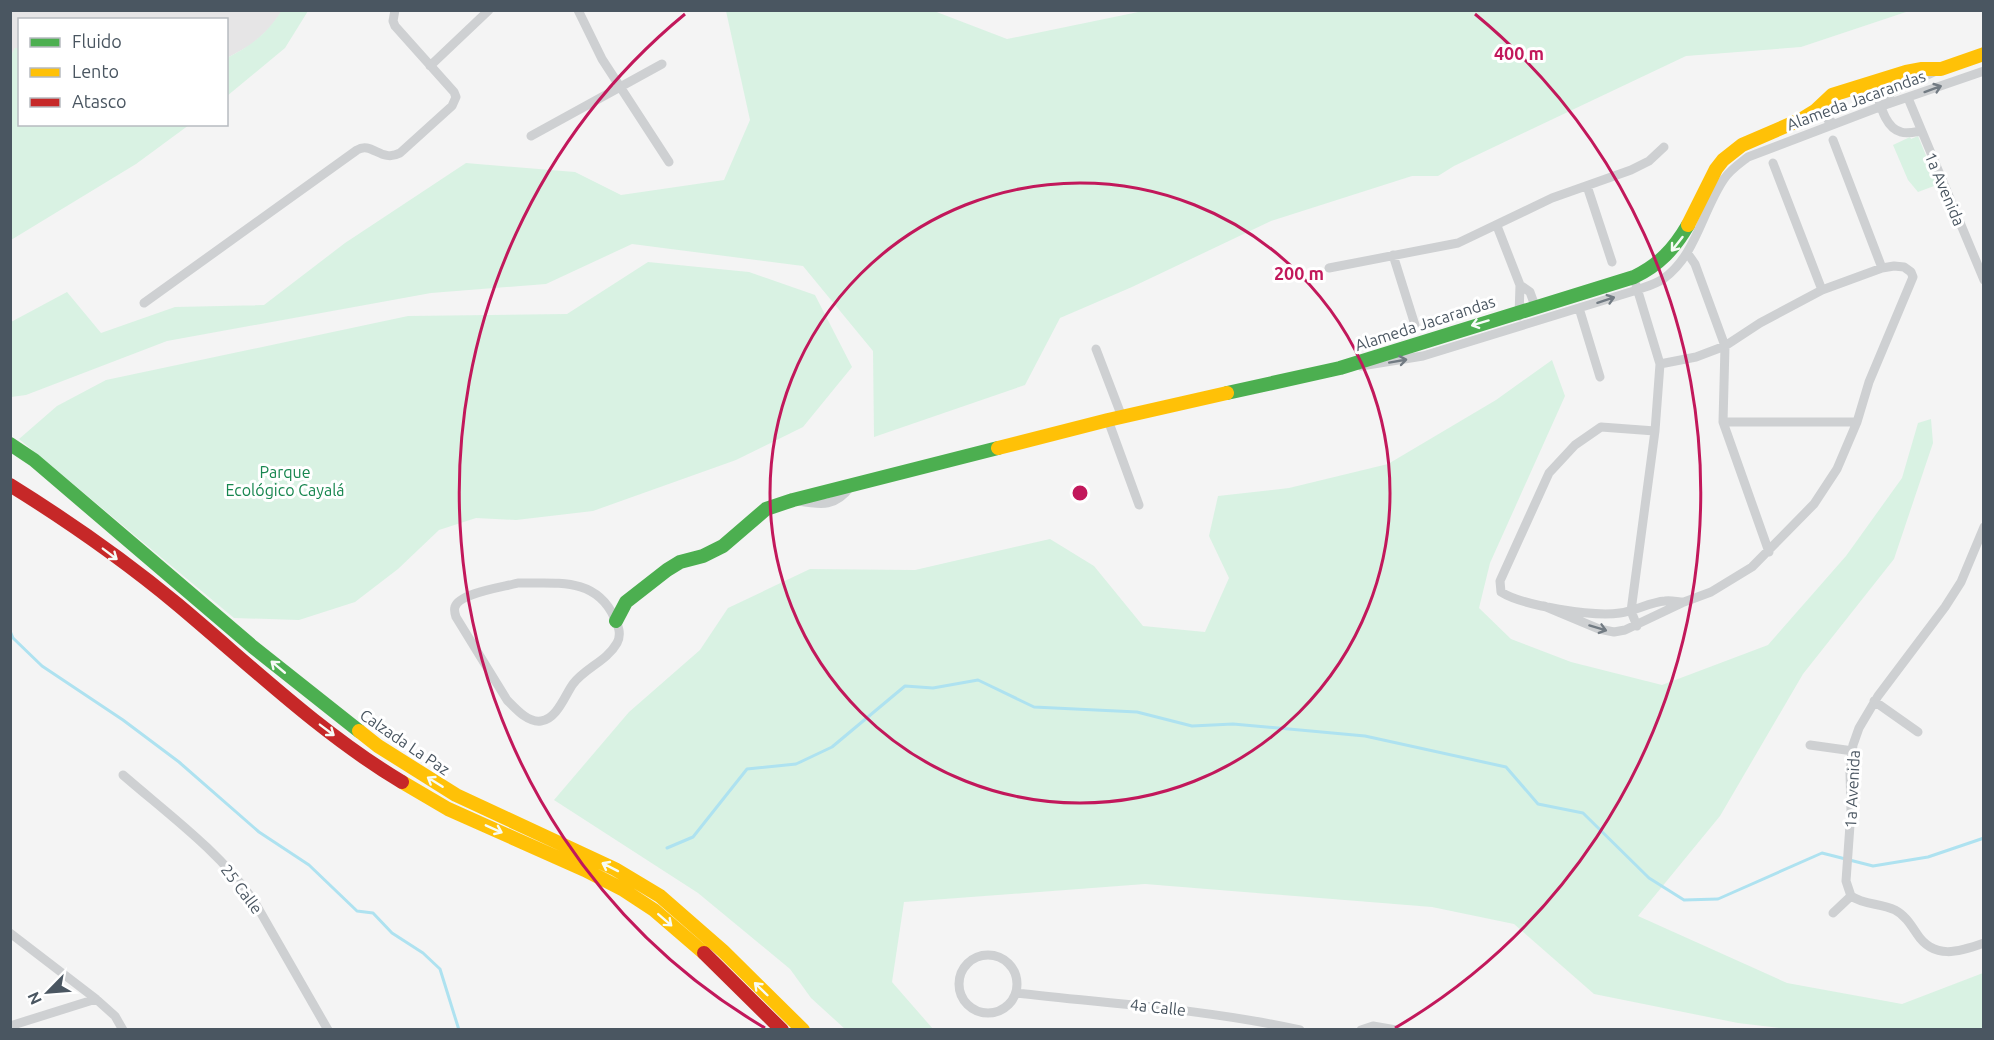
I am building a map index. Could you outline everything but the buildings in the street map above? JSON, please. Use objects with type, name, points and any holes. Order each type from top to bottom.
[{"type":"main road","name":"Alameda Jacarandas","points":[[1340,368],[1535,306],[1635,283],[1661,262],[1680,241],[1712,176],[1724,158],[1743,145],[1811,114],[1832,95],[1922,69],[1941,69],[1983,54]]},
{"type":"main road","points":[[616,621],[626,602],[667,570],[680,562],[703,556],[723,546],[766,509],[793,500],[1115,419],[1340,368]]},
{"type":"main road","name":"Calzada La Paz","points":[[10,444],[34,460],[141,553],[378,746],[456,795],[615,868],[660,896],[723,951],[803,1029]]},
{"type":"main road","points":[[10,483],[32,488],[63,507],[71,508],[81,501]]},
{"type":"main road","name":"Calzada La Paz","points":[[10,483],[80,531],[174,602],[316,722],[384,771],[448,809],[585,870],[654,910],[705,954],[782,1029]]},
{"type":"main road","points":[[80,531],[78,520],[85,516],[123,547],[141,553]]},
{"type":"street","points":[[144,303],[362,147],[367,147],[387,157],[400,153],[454,102],[456,97],[454,92],[395,26],[394,10]]},
{"type":"street","points":[[430,66],[489,10]]},
{"type":"street","points":[[578,10],[602,59],[669,162]]},
{"type":"street","points":[[531,136],[662,64]]},
{"type":"street","points":[[1882,106],[1888,96],[1897,89],[1941,69]]},
{"type":"street","name":"Alameda Jacarandas","points":[[1340,368],[1377,365],[1423,356],[1579,308],[1635,283],[1663,279],[1688,254],[1724,179],[1733,168],[1748,157],[1882,106],[1983,71]]},
{"type":"street","points":[[1873,82],[1882,106]]},
{"type":"street","points":[[1832,95],[1825,112],[1828,120],[1835,124]]},
{"type":"street","name":"1a Avenida","points":[[1908,98],[1983,280]]},
{"type":"street","name":"1a Avenida","points":[[1882,106],[1889,123],[1897,131],[1903,133],[1921,131]]},
{"type":"street","points":[[1782,127],[1793,127],[1797,134],[1795,140]]},
{"type":"street","points":[[1833,140],[1882,268]]},
{"type":"street","points":[[1329,268],[1458,243],[1552,198],[1631,170],[1649,161],[1664,147]]},
{"type":"street","points":[[1773,163],[1822,290]]},
{"type":"street","points":[[1587,186],[1612,262]]},
{"type":"street","points":[[1497,226],[1520,285],[1519,311],[1523,326]]},
{"type":"street","points":[[1688,254],[1695,264],[1725,346],[1723,422],[1769,552]]},
{"type":"street","points":[[1393,255],[1415,325]]},
{"type":"street","points":[[1544,606],[1599,629],[1614,632],[1637,626],[1733,581],[1769,552],[1814,504],[1837,469],[1857,422],[1869,382],[1913,277],[1911,272],[1904,267],[1882,268],[1822,290],[1760,323],[1725,346],[1696,357],[1660,364]]},
{"type":"street","points":[[1635,283],[1660,364],[1654,431],[1631,611],[1637,626]]},
{"type":"street","points":[[1520,285],[1530,292],[1535,306]]},
{"type":"street","points":[[1579,308],[1600,377]]},
{"type":"street","points":[[1096,349],[1139,505]]},
{"type":"street","points":[[1723,422],[1857,422]]},
{"type":"street","points":[[1654,431],[1601,428],[1575,445],[1549,473],[1500,581],[1501,591],[1510,597],[1544,606],[1602,614],[1631,611],[1665,601],[1684,602]]},
{"type":"street","name":"1a Avenida","points":[[1851,896],[1846,881],[1850,772],[1859,728],[1874,702],[1961,582],[1983,527]]},
{"type":"street","points":[[603,599],[616,621],[620,633],[618,642],[606,656],[574,682],[552,716],[546,720],[536,721],[518,712],[507,700],[454,611],[455,606],[465,597],[518,583],[580,585],[603,599],[626,602]]},
{"type":"street","points":[[1874,702],[1918,732]]},
{"type":"street","points":[[1810,745],[1853,751]]},
{"type":"street","name":"25 Calle","points":[[123,775],[225,864],[242,884],[328,1029]]},
{"type":"street","points":[[1833,914],[1851,896],[1864,903],[1895,910],[1908,920],[1919,937],[1932,949],[1949,953],[1983,943]]},
{"type":"street","points":[[10,933],[96,999],[115,1016],[123,1029]]},
{"type":"street","points":[[985,956],[1003,960],[1015,974],[1016,993],[1005,1008],[996,1012],[978,1011],[963,999],[960,990],[962,971],[976,958],[985,956]]},
{"type":"street","name":"4a Calle","points":[[1016,993],[1189,1010],[1255,1019],[1300,1029]]},
{"type":"street","points":[[10,1026],[96,999]]},
{"type":"street","points":[[1360,1029],[1373,1026],[1396,1029]]},
{"type":"shaded area","points":[[11,11],[282,11],[270,28],[251,45],[228,57],[228,18],[18,18],[18,48],[15,48],[11,57]]},
{"type":"green space","points":[[282,10],[308,11],[285,48],[228,95],[228,57],[244,49],[270,26]]},
{"type":"green space","points":[[1148,10],[1909,11],[1801,47],[1686,56],[1454,166],[1438,176],[1412,176],[1271,221],[1132,287],[1060,318],[1025,385],[874,437],[873,351],[803,266],[632,244],[546,284],[431,293],[167,341],[26,395],[11,397],[11,322],[67,292],[101,333],[175,307],[264,305],[345,243],[466,163],[575,172],[621,195],[724,180],[750,120],[726,11],[934,11],[1007,39]]},
{"type":"green space","points":[[15,48],[18,48],[18,126],[188,126],[136,164],[11,240],[10,57]]},
{"type":"green space","points":[[1918,136],[1936,180],[1934,186],[1918,192],[1908,180],[1893,145]]},
{"type":"green space","name":"Parque Ecológico Cayalá","points":[[648,262],[749,272],[815,295],[852,367],[803,427],[736,460],[593,511],[516,520],[476,518],[439,530],[398,569],[355,602],[299,620],[234,618],[19,439],[57,406],[106,380],[408,316],[567,314]]},
{"type":"green space","points":[[1552,360],[1565,396],[1490,563],[1479,608],[1511,639],[1571,662],[1662,685],[1768,645],[1846,556],[1902,478],[1918,423],[1931,419],[1933,443],[1894,559],[1803,674],[1720,816],[1638,916],[1787,983],[1902,1004],[1983,973],[1983,1029],[1789,1029],[1738,1023],[1594,994],[1514,924],[1432,907],[1145,884],[904,902],[892,982],[933,1029],[845,1029],[811,998],[790,969],[698,893],[554,800],[629,712],[700,650],[728,608],[810,569],[915,570],[1050,539],[1094,566],[1143,626],[1205,632],[1229,578],[1209,536],[1218,496],[1289,488],[1388,464],[1496,400]]},
{"type":"waterway","points":[[10,631],[13,638],[42,666],[123,720],[179,762],[259,832],[309,865],[357,911],[373,913],[392,933],[423,953],[440,969],[459,1030]]},
{"type":"waterway","points":[[667,848],[693,837],[747,769],[796,764],[832,747],[905,686],[933,688],[978,680],[1034,707],[1137,712],[1192,726],[1233,724],[1365,736],[1506,767],[1538,804],[1583,813],[1649,878],[1684,900],[1718,899],[1822,853],[1873,866],[1928,857],[1984,838]]},
{"type":"traffic: fast","points":[[1227,393],[1340,368],[1634,277],[1665,255],[1688,225]]},
{"type":"traffic: fast","points":[[10,444],[34,460],[253,647],[359,731]]},
{"type":"traffic: fast","points":[[616,621],[626,602],[667,570],[680,562],[703,556],[723,546],[766,509],[793,500],[998,448]]},
{"type":"traffic: slow","points":[[1688,225],[1716,169],[1723,160],[1742,145],[1802,119],[1815,111],[1832,95],[1906,72],[1941,69],[1984,54]]},
{"type":"traffic: slow","points":[[998,448],[1227,393]]},
{"type":"traffic: slow","points":[[359,731],[378,746],[456,795],[615,869],[660,896],[723,951],[803,1030]]},
{"type":"traffic: slow","points":[[402,782],[448,809],[585,870],[622,889],[654,910],[704,953]]},
{"type":"traffic: jam","points":[[10,485],[137,572],[314,720],[402,782]]},
{"type":"traffic: jam","points":[[704,953],[782,1030]]}]
